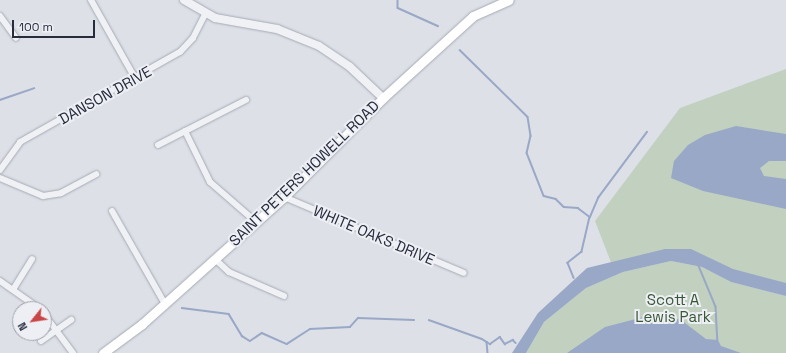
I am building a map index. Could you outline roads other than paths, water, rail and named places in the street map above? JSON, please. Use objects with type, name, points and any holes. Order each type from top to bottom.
[{"type":"main road","name":"SAINT PETERS HOWELL ROAD","points":[[103,353],[165,304],[256,222],[383,98],[473,16],[496,2],[509,0]]},
{"type":"street","points":[[91,0],[135,78]]},
{"type":"street","points":[[184,0],[205,14],[277,29],[319,46],[350,66],[383,98]]},
{"type":"street","name":"DANSON DRIVE","points":[[0,170],[20,142],[180,52],[193,38],[205,14]]},
{"type":"street","points":[[0,16],[16,38]]},
{"type":"street","points":[[158,145],[246,100]]},
{"type":"street","points":[[185,131],[210,182],[256,222]]},
{"type":"street","points":[[0,178],[43,196],[61,193],[96,174]]},
{"type":"street","name":"WHITE OAKS DRIVE","points":[[284,196],[464,273]]},
{"type":"street","points":[[112,211],[165,304]]},
{"type":"street","points":[[14,288],[32,259]]},
{"type":"street","points":[[215,259],[229,272],[284,296]]},
{"type":"street","points":[[0,281],[14,288],[30,301]]},
{"type":"street","points":[[52,333],[71,320]]},
{"type":"street","points":[[52,325],[73,353]]},
{"type":"water","points":[[736,126],[786,134],[786,161],[769,161],[760,168],[764,176],[786,179],[786,209],[703,191],[671,178],[674,161],[688,145],[705,135]]},
{"type":"water","points":[[665,249],[691,249],[733,269],[786,283],[786,296],[731,282],[702,267],[671,261],[623,272],[586,288],[544,322],[526,353],[512,353],[538,313],[587,268]]},
{"type":"water","points":[[655,314],[681,320],[706,339],[718,340],[721,346],[741,353],[567,353],[605,327]]},
{"type":"waterway","points":[[398,0],[398,8],[438,26]]},
{"type":"waterway","points":[[460,50],[528,117],[531,136],[527,153],[544,196],[556,199],[564,207],[578,208],[590,217],[582,252],[568,263],[574,278]]},
{"type":"waterway","points":[[0,100],[34,88]]},
{"type":"waterway","points":[[590,217],[598,198],[647,132]]},
{"type":"waterway","points":[[699,266],[716,307],[718,340]]},
{"type":"waterway","points":[[182,308],[229,314],[242,336],[250,341],[262,333],[287,344],[310,329],[350,327],[358,318],[414,320]]},
{"type":"waterway","points":[[429,320],[482,339],[487,342],[488,353]]},
{"type":"waterway","points":[[487,342],[490,344],[500,337],[505,344],[513,340],[516,343]]},
{"type":"park label","name":"Scott A Lewis Park","points":[[673,308]]}]
